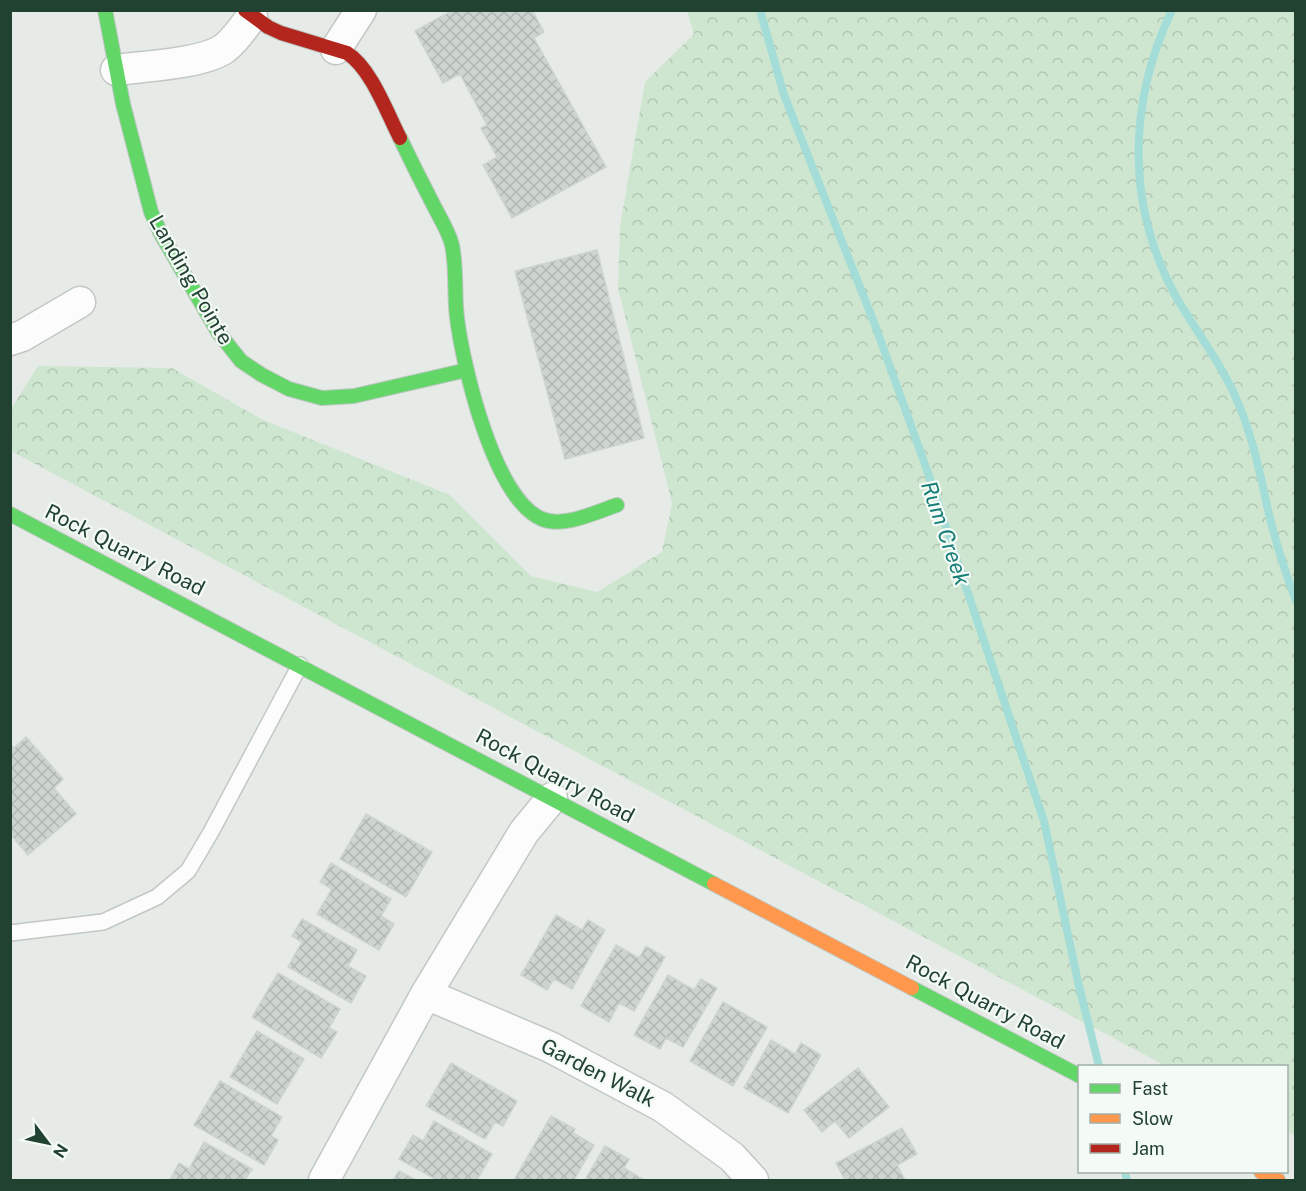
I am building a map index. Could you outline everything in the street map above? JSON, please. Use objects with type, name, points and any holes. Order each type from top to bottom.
[{"type":"street","name":"Landing Pointe","points":[[105,10],[116,70],[151,212],[161,234],[218,332],[241,361],[289,390],[322,398],[354,396],[467,369]]},
{"type":"street","points":[[336,49],[361,10]]},
{"type":"street","points":[[116,70],[208,56],[234,40],[249,13],[268,27],[281,33],[336,49],[355,58],[366,74],[450,238],[455,260],[457,318],[467,369],[480,418],[497,462],[514,492],[530,513],[539,519],[555,522],[617,505]]},
{"type":"street","points":[[10,340],[22,336],[80,302]]},
{"type":"street","name":"Rock Quarry Road","points":[[10,514],[1078,1075]]},
{"type":"street","points":[[324,1180],[426,994],[524,832],[552,798]]},
{"type":"street","name":"Garden Walk","points":[[426,994],[550,1047],[663,1107],[732,1156],[753,1180]]},
{"type":"street","points":[[1263,1173],[1278,1180]]},
{"type":"lane","points":[[10,933],[103,922],[157,897],[188,871],[300,665]]},
{"type":"green space","points":[[687,11],[1295,11],[1295,1136],[1288,1132],[1288,1065],[1164,1065],[11,451],[11,409],[38,366],[172,368],[263,420],[450,495],[531,576],[597,592],[662,552],[672,503],[618,288],[620,226],[645,82],[694,34]]},
{"type":"building","points":[[453,10],[532,10],[544,32],[534,38],[606,167],[512,218],[483,165],[497,157],[481,128],[487,125],[460,74],[443,83],[415,31]]},
{"type":"building","points":[[597,250],[644,438],[565,459],[515,271]]},
{"type":"building","points":[[26,737],[63,779],[54,788],[76,814],[28,855],[10,834],[10,744],[14,748]]},
{"type":"building","points":[[366,814],[432,852],[406,897],[340,859]]},
{"type":"building","points":[[331,863],[391,899],[381,916],[394,924],[379,950],[317,914],[332,889],[320,882]]},
{"type":"building","points":[[556,915],[582,930],[588,920],[605,930],[572,989],[554,979],[547,990],[521,975]]},
{"type":"building","points":[[302,919],[357,950],[348,966],[366,976],[351,1003],[288,967],[302,942],[292,936]]},
{"type":"building","points":[[616,945],[639,958],[646,946],[665,957],[634,1011],[619,1003],[609,1022],[581,1006]]},
{"type":"building","points":[[278,973],[340,1009],[329,1028],[337,1032],[321,1058],[252,1017]]},
{"type":"building","points":[[668,975],[694,990],[701,979],[717,988],[683,1047],[666,1038],[660,1049],[634,1035]]},
{"type":"building","points":[[723,1002],[767,1027],[733,1086],[690,1061]]},
{"type":"building","points":[[257,1031],[304,1059],[277,1104],[230,1077]]},
{"type":"building","points":[[771,1040],[795,1054],[801,1043],[821,1055],[788,1113],[744,1088]]},
{"type":"building","points":[[451,1063],[517,1101],[503,1126],[495,1122],[485,1139],[426,1106]]},
{"type":"building","points":[[858,1068],[889,1107],[849,1138],[835,1121],[822,1132],[804,1110]]},
{"type":"building","points":[[220,1081],[282,1117],[271,1136],[278,1140],[264,1165],[194,1125]]},
{"type":"building","points":[[551,1116],[575,1129],[573,1133],[594,1145],[574,1180],[514,1180]]},
{"type":"building","points":[[434,1121],[492,1154],[477,1180],[437,1180],[399,1159],[413,1135],[423,1141]]},
{"type":"building","points":[[902,1128],[917,1154],[897,1165],[905,1180],[845,1180],[836,1163]]},
{"type":"building","points":[[204,1142],[252,1169],[245,1180],[170,1180],[179,1163],[189,1169]]},
{"type":"building","points":[[605,1146],[629,1159],[624,1168],[644,1180],[585,1180]]},
{"type":"building","points":[[399,1171],[416,1180],[393,1180]]},
{"type":"waterway","name":"Rum Creek","points":[[760,10],[784,95],[875,325],[927,470],[1044,821],[1078,982],[1099,1065]]},
{"type":"waterway","points":[[1172,10],[1157,45],[1147,81],[1141,117],[1139,153],[1141,189],[1148,225],[1159,260],[1175,295],[1217,362],[1239,405],[1252,443],[1277,545],[1296,601]]},
{"type":"waterway","name":"Rum Creek","points":[[1125,1173],[1127,1180]]},
{"type":"traffic: fast","points":[[105,10],[123,104],[151,212],[161,234],[218,332],[241,361],[289,389],[322,398],[354,396],[467,370]]},
{"type":"traffic: fast","points":[[400,138],[451,240],[454,254],[457,318],[466,367],[484,429],[509,486],[525,507],[542,519],[551,521],[560,522],[580,518],[617,505]]},
{"type":"traffic: fast","points":[[10,514],[714,884]]},
{"type":"traffic: fast","points":[[912,988],[1078,1075]]},
{"type":"traffic: slow","points":[[714,884],[912,988]]},
{"type":"traffic: slow","points":[[1263,1173],[1278,1180]]},
{"type":"traffic: jam","points":[[245,10],[268,27],[281,33],[347,53],[356,60],[371,80],[400,138]]}]
